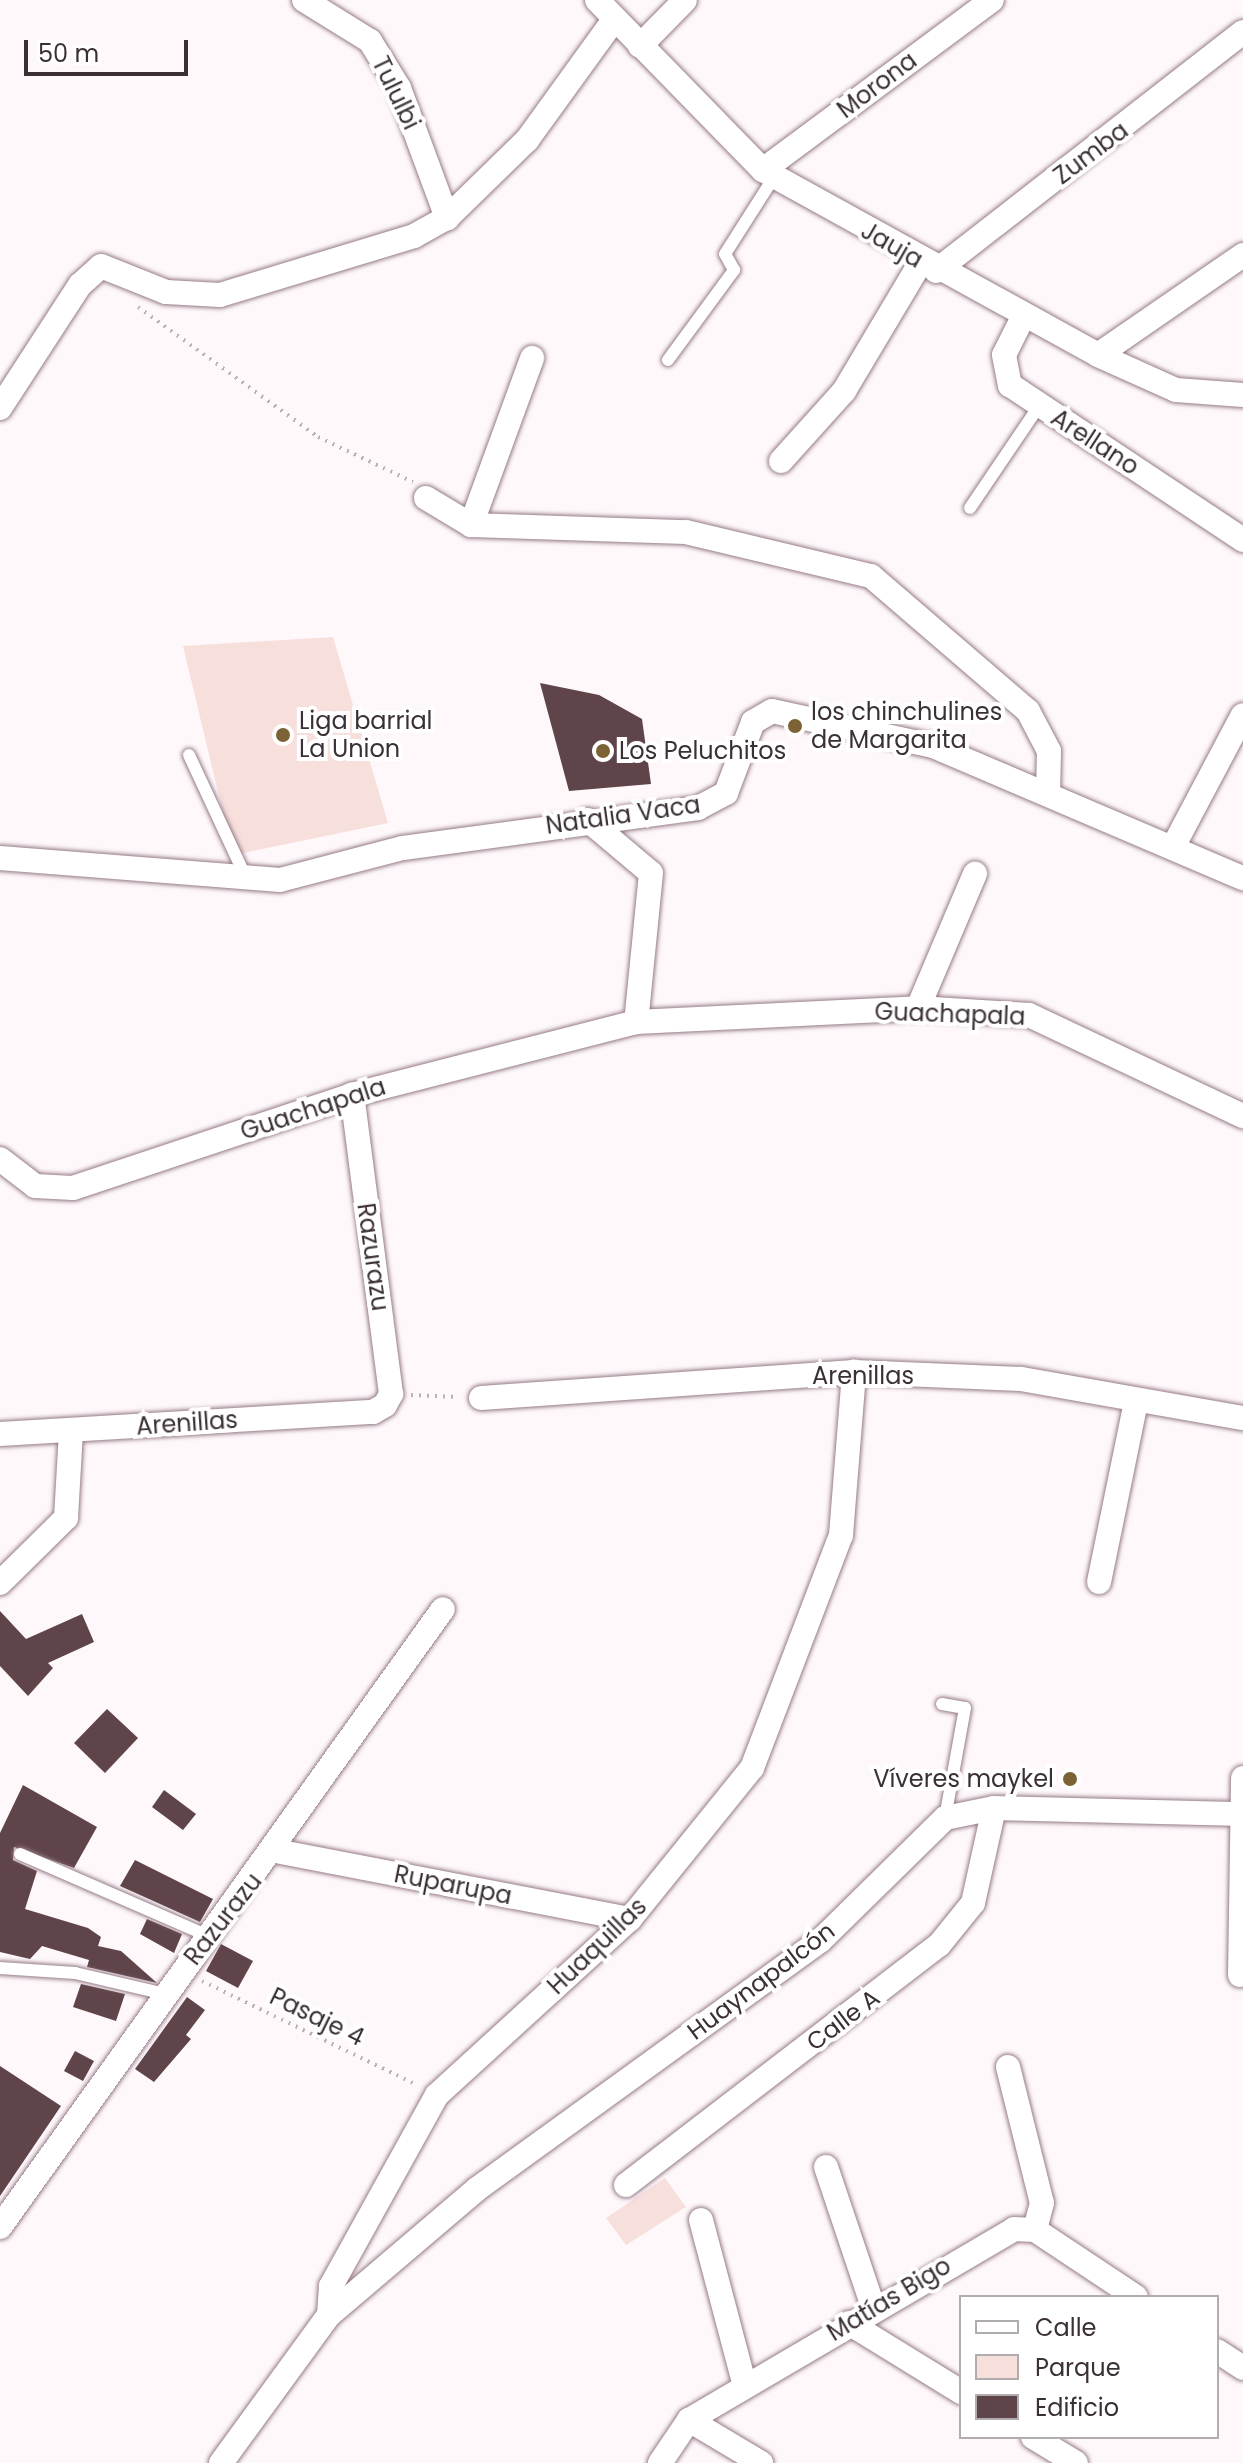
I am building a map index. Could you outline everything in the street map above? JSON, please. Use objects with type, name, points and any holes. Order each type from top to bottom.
[{"type":"street","name":"Tululbi","points":[[304,0],[370,41],[399,88],[447,218]]},
{"type":"street","name":"Jauja","points":[[597,0],[768,174],[929,266],[1098,355],[1176,390],[1243,395]]},
{"type":"street","points":[[640,46],[685,0]]},
{"type":"street","name":"Morona","points":[[768,174],[992,0]]},
{"type":"street","points":[[0,408],[80,285],[101,266],[166,292],[220,295],[414,236],[447,218],[527,140],[614,20]]},
{"type":"street","name":"Zumba","points":[[929,266],[1243,32]]},
{"type":"street","points":[[1098,355],[1243,255]]},
{"type":"street","points":[[781,461],[844,391],[929,266]]},
{"type":"street","name":"Arellano","points":[[1023,317],[1002,364],[1010,385],[1243,540]]},
{"type":"street","points":[[471,525],[532,358]]},
{"type":"street","points":[[426,498],[471,525],[686,532],[871,576],[1028,711],[1049,751],[1048,794]]},
{"type":"street","name":"Natalia Vaca","points":[[0,858],[248,881],[588,820],[713,802],[733,783],[753,722],[772,711],[933,746],[1243,878]]},
{"type":"street","points":[[1173,847],[1243,715]]},
{"type":"street","points":[[588,820],[651,873],[636,1022]]},
{"type":"street","points":[[918,1008],[975,874]]},
{"type":"street","name":"Guachapala","points":[[0,1159],[35,1186],[73,1188],[352,1095],[636,1022],[918,1008],[1044,1020],[1243,1116]]},
{"type":"street","name":"Razurazu","points":[[352,1095],[391,1394]]},
{"type":"street","name":"Arenillas","points":[[481,1398],[854,1372],[1021,1379],[1136,1402],[1243,1418]]},
{"type":"street","name":"Huaquillas","points":[[221,2463],[329,2315],[331,2286],[437,2095],[630,1919],[752,1768],[770,1733],[841,1535],[854,1372]]},
{"type":"street","name":"Arenillas","points":[[0,1434],[373,1412],[391,1394]]},
{"type":"street","points":[[1099,1582],[1136,1402]]},
{"type":"street","points":[[0,1583],[66,1518],[71,1431]]},
{"type":"street","name":"Razurazu","points":[[0,2227],[165,1994],[276,1851],[443,1609]]},
{"type":"street","points":[[1240,1975],[1243,1778]]},
{"type":"street","points":[[945,1818],[994,1808],[1242,1814]]},
{"type":"street","name":"Calle A","points":[[626,2185],[939,1945],[973,1903],[994,1808]]},
{"type":"street","name":"Huaynapalcón","points":[[329,2315],[477,2189],[820,1941],[945,1818]]},
{"type":"street","name":"Ruparupa","points":[[276,1851],[630,1919]]},
{"type":"street","points":[[1008,2067],[1042,2203],[1035,2230],[1133,2295]]},
{"type":"street","points":[[826,2167],[873,2307]]},
{"type":"street","points":[[701,2220],[745,2386]]},
{"type":"street","name":"Matías Bigo","points":[[660,2463],[689,2420],[993,2237],[1035,2230]]},
{"type":"street","points":[[849,2323],[959,2391]]},
{"type":"street","points":[[1219,2352],[1243,2368]]},
{"type":"street","points":[[689,2420],[761,2463]]},
{"type":"street","points":[[1036,2439],[1076,2463]]},
{"type":"lane","points":[[668,360],[734,270],[725,254],[768,174]]},
{"type":"lane","points":[[970,508],[1039,406]]},
{"type":"lane","points":[[189,755],[248,881]]},
{"type":"lane","points":[[942,1704],[965,1708],[945,1818]]},
{"type":"lane","points":[[20,1854],[209,1936]]},
{"type":"lane","points":[[0,1968],[75,1973],[165,1994]]},
{"type":"path","points":[[129,300],[318,437],[409,478],[426,498]]},
{"type":"path","points":[[391,1394],[481,1398]]},
{"type":"path","name":"Pasaje 4","points":[[182,1971],[437,2095]]},
{"type":"green space","name":"Liga barrial La Union","points":[[333,637],[388,823],[233,855],[183,646]]},
{"type":"green space","points":[[665,2178],[686,2207],[626,2245],[606,2218]]},
{"type":"building","name":"Los Peluchitos","points":[[540,683],[599,695],[642,719],[651,784],[569,791]]},
{"type":"building","points":[[0,1611],[26,1639],[82,1614],[94,1642],[48,1663],[53,1668],[28,1696],[0,1666]]},
{"type":"building","points":[[107,1709],[138,1738],[105,1773],[74,1743]]},
{"type":"building","points":[[23,1785],[97,1827],[74,1868],[14,1847],[13,1860],[37,1871],[25,1909],[88,1928],[101,1937],[98,1946],[121,1951],[157,1983],[87,1967],[89,1960],[42,1946],[30,1959],[0,1952],[0,1833]]},
{"type":"building","points":[[164,1790],[196,1814],[183,1830],[152,1807]]},
{"type":"building","points":[[135,1860],[213,1899],[200,1922],[120,1886]]},
{"type":"building","points":[[147,1919],[182,1934],[174,1953],[140,1934]]},
{"type":"building","points":[[221,1944],[253,1961],[238,1988],[206,1971]]},
{"type":"building","points":[[81,1984],[125,1994],[116,2021],[73,2007]]},
{"type":"building","points":[[187,1997],[205,2010],[186,2035],[191,2039],[154,2082],[135,2069]]},
{"type":"building","points":[[75,2051],[94,2061],[83,2081],[64,2071]]},
{"type":"building","points":[[0,2066],[61,2106],[0,2196]]},
{"type":"place","name":"los chinchulines de Margarita","points":[[795,726]]},
{"type":"place","name":"Liga barrial La Union","points":[[283,735]]},
{"type":"place","name":"Los Peluchitos","points":[[603,751]]},
{"type":"place","name":"Víveres maykel","points":[[1070,1779]]}]
